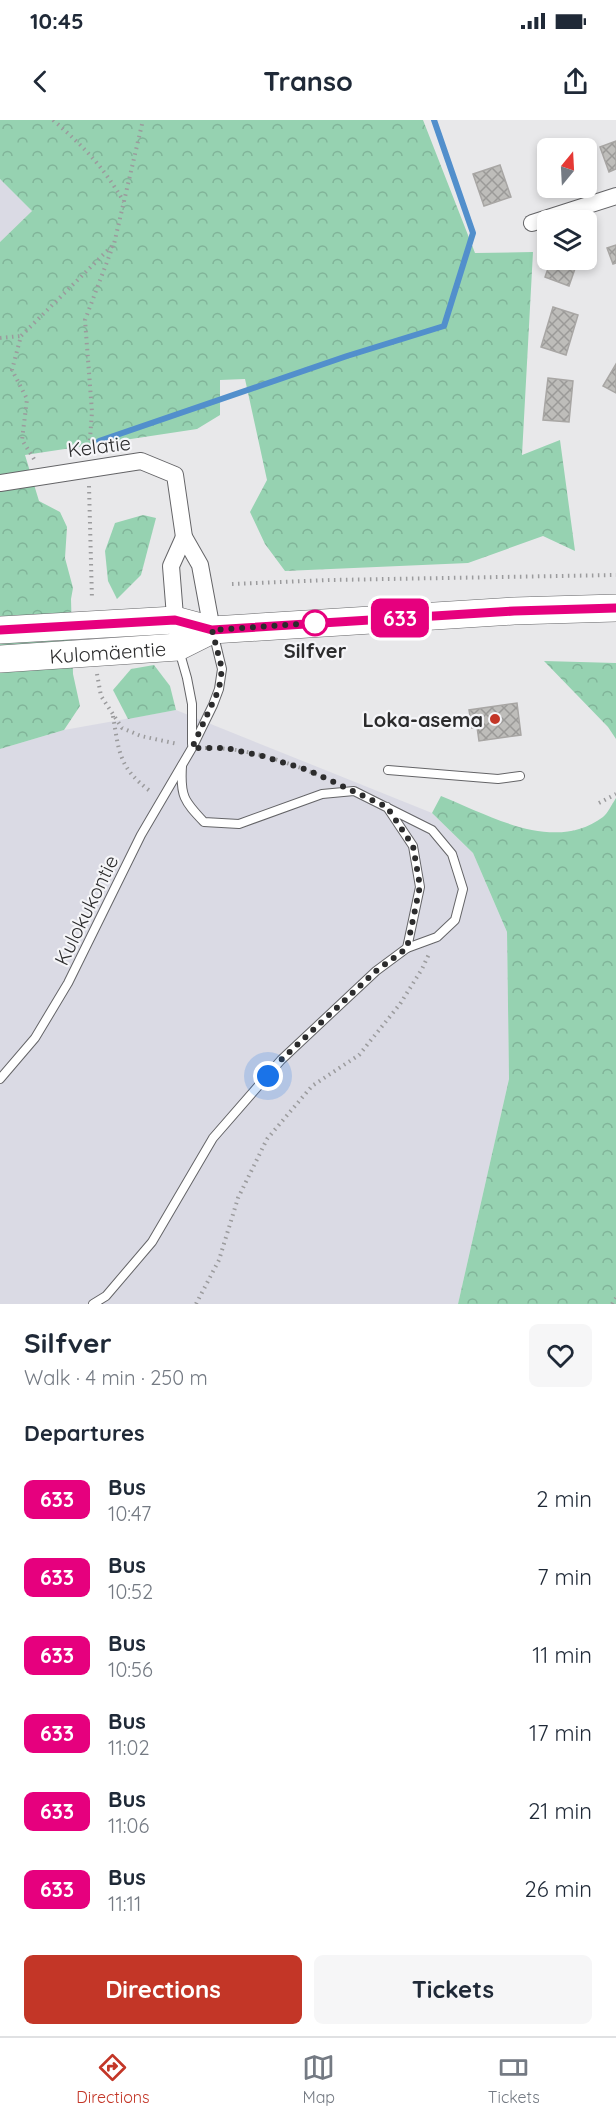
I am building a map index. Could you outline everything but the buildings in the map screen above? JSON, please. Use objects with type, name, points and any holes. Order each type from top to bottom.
[{"type":"main road","name":"Kulomäentie","points":[[0,630],[175,620],[212,630],[514,611],[616,608]]},
{"type":"main road","name":"Kulomäentie","points":[[0,659],[178,647],[212,630]]},
{"type":"street","points":[[532,223],[616,196]]},
{"type":"street","name":"Kelatie","points":[[0,483],[141,461],[175,475],[184,537],[200,564],[212,630]]},
{"type":"street","points":[[178,647],[171,566],[184,537]]},
{"type":"lane","name":"Kulokukontie","points":[[0,1079],[35,1038],[68,983],[141,835],[192,748],[219,689],[222,669],[212,630]]},
{"type":"lane","name":"Kulokukontie","points":[[178,647],[188,678],[192,704],[192,748]]},
{"type":"lane","points":[[93,1304],[106,1296],[152,1242],[213,1138],[281,1060],[376,971],[407,948],[437,937],[455,920],[463,889],[452,854],[432,830],[354,791],[322,794],[240,824],[204,822],[187,804],[181,786],[182,766]]},
{"type":"lane","points":[[388,770],[498,779],[520,776]]},
{"type":"lane","points":[[387,807],[413,846],[420,886],[407,948]]},
{"type":"path","points":[[53,120],[86,148],[107,174],[124,202]]},
{"type":"path","points":[[92,600],[88,468],[92,412],[85,320],[114,244],[143,120]]},
{"type":"path","points":[[43,475],[22,440],[27,399],[12,370],[21,336],[114,244]]},
{"type":"path","points":[[0,338],[21,336]]},
{"type":"path","points":[[232,584],[343,579],[616,575]]},
{"type":"path","points":[[95,664],[102,696],[122,728],[141,736],[192,748],[226,748],[262,756],[308,770],[354,791]]},
{"type":"path","points":[[112,712],[121,757],[132,778],[162,801]]},
{"type":"path","points":[[599,803],[616,794]]},
{"type":"path","points":[[196,1304],[219,1260],[238,1198],[267,1139],[312,1086],[359,1055],[400,1004],[422,969],[437,937]]},
{"type":"path","points":[[612,1304],[616,1298]]},
{"type":"shaded area","points":[[0,179],[32,211],[0,242]]},
{"type":"shaded area","points":[[176,710],[432,813],[473,853],[507,932],[509,1079],[458,1304],[0,1304],[0,749],[64,730]]},
{"type":"green space","points":[[0,120],[423,120],[475,253],[533,252],[522,455],[560,440],[575,551],[543,536],[468,563],[285,571],[265,544],[250,512],[267,480],[245,379],[220,380],[220,415],[197,429],[25,455],[39,501],[60,512],[67,527],[65,558],[73,588],[71,599],[73,674],[80,706],[64,730],[0,749],[0,242],[32,211],[0,179]]},
{"type":"green space","points":[[143,515],[156,518],[141,575],[117,599],[108,581],[105,551],[115,523]]},
{"type":"green space","points":[[544,661],[616,663],[616,739],[608,727]]},
{"type":"green space","points":[[154,665],[170,686],[176,710],[128,719],[113,690],[131,669]]},
{"type":"green space","points":[[441,796],[500,821],[543,832],[564,832],[584,828],[603,817],[616,798],[616,1304],[458,1304],[509,1079],[507,932],[473,853],[432,813]]},
{"type":"waterway","points":[[99,441],[347,356],[444,326],[473,233],[434,120]]},
{"type":"bus line","name":"633","points":[[0,630],[175,620],[212,630],[514,611],[616,608]]},
{"type":"place","name":"Silfver","points":[[315,623]]},
{"type":"place","name":"Loka-asema","points":[[495,719]]},
{"type":"route","points":[[268,1076],[281,1060],[376,971],[407,948],[420,886],[413,846],[387,807],[308,770],[262,756],[226,748],[192,748],[219,689],[222,669],[212,630],[315,623]]}]
